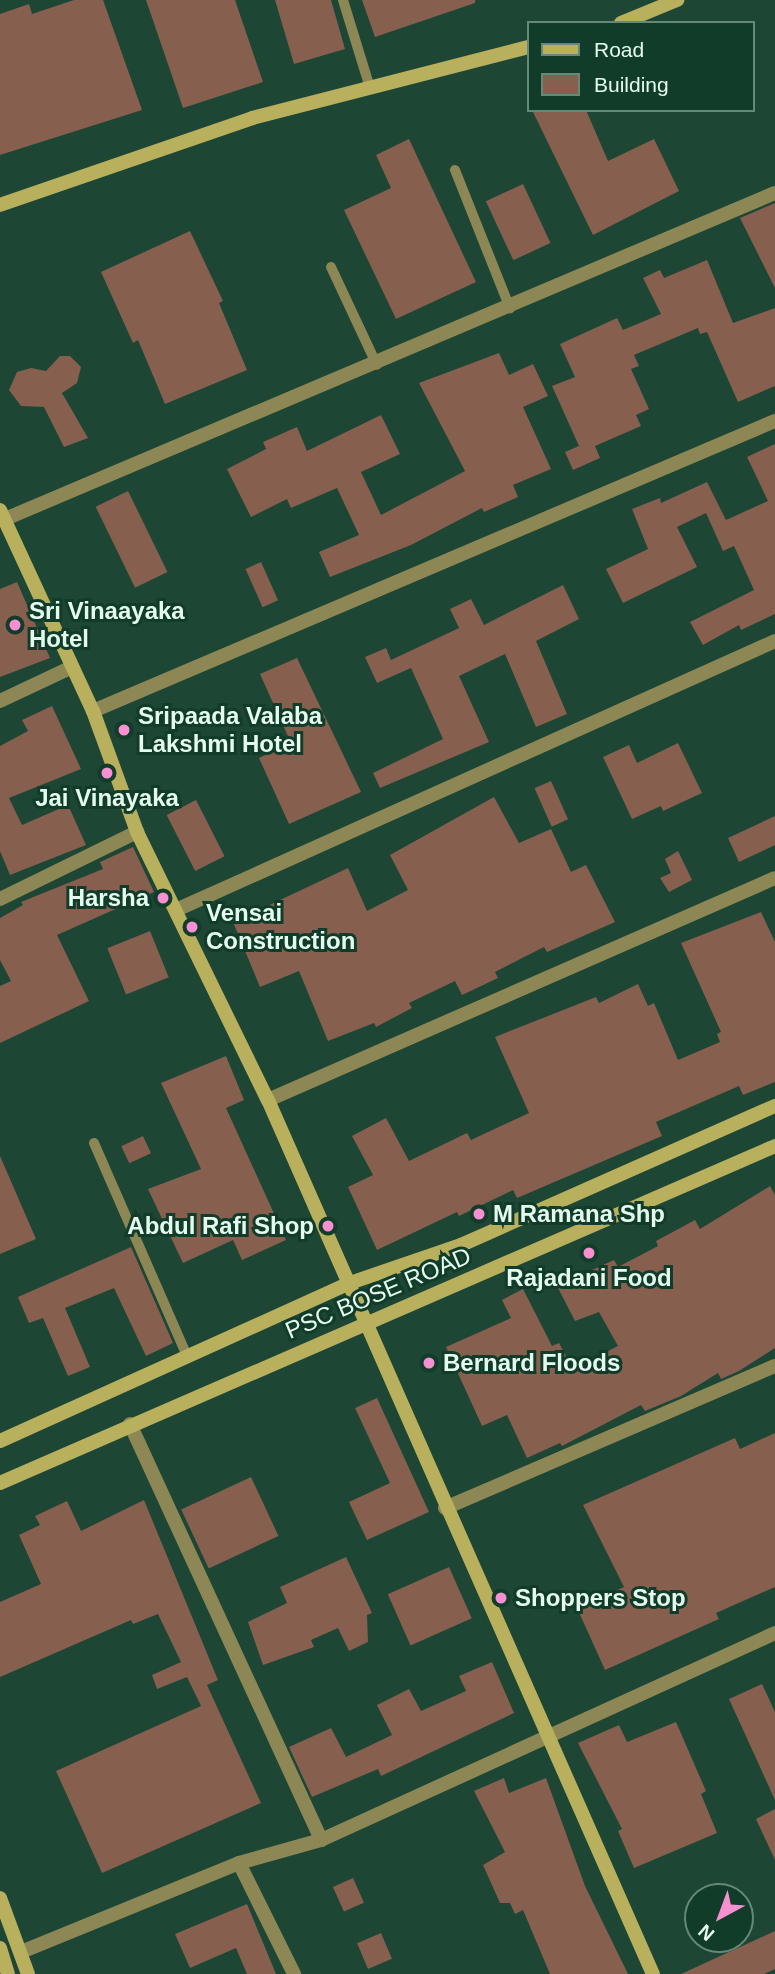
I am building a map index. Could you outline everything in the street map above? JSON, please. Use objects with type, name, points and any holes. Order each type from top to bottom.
[{"type":"street","points":[[626,21],[677,0]]},
{"type":"street","points":[[0,205],[252,118],[526,48]]},
{"type":"street","points":[[653,1974],[363,1324],[268,1100],[137,832],[93,710],[3,514],[377,365],[775,193]]},
{"type":"street","points":[[93,710],[775,421]]},
{"type":"street","points":[[176,910],[775,641]]},
{"type":"street","points":[[0,701],[72,667]]},
{"type":"street","points":[[0,899],[137,832]]},
{"type":"street","points":[[268,1100],[775,878]]},
{"type":"street","name":"PSC BOSE ROAD","points":[[0,1441],[186,1354],[347,1284],[461,1245],[775,1105]]},
{"type":"street","name":"PSC BOSE ROAD","points":[[0,1483],[775,1146]]},
{"type":"street","points":[[445,1508],[775,1366]]},
{"type":"street","points":[[131,1424],[321,1840]]},
{"type":"street","points":[[22,1952],[239,1863],[321,1840],[548,1739],[775,1633]]},
{"type":"street","points":[[239,1863],[294,1974]]},
{"type":"street","points":[[0,1898],[28,1974]]},
{"type":"street","points":[[0,1948],[8,1974]]},
{"type":"lane","points":[[344,0],[370,88]]},
{"type":"lane","points":[[455,170],[510,308]]},
{"type":"lane","points":[[331,267],[377,365]]},
{"type":"lane","points":[[93,1143],[186,1354]]},
{"type":"building","points":[[74,0],[103,0],[142,110],[0,155],[0,14],[29,4],[32,14]]},
{"type":"building","points":[[146,0],[235,0],[263,82],[183,108]]},
{"type":"building","points":[[275,0],[331,0],[345,49],[294,64]]},
{"type":"building","points":[[362,0],[475,0],[475,3],[375,37]]},
{"type":"building","points":[[533,112],[587,112],[608,161],[654,139],[679,191],[593,235]]},
{"type":"building","points":[[409,139],[476,282],[396,319],[344,210],[391,188],[376,155]]},
{"type":"building","points":[[523,184],[550,243],[513,260],[486,201]]},
{"type":"building","points":[[775,203],[775,288],[740,218]]},
{"type":"building","points":[[190,231],[223,301],[219,303],[247,370],[165,404],[138,340],[133,343],[101,272]]},
{"type":"building","points":[[707,260],[733,323],[775,308],[775,386],[738,402],[707,332],[700,334],[698,328],[634,355],[639,366],[631,369],[649,409],[636,415],[641,426],[595,446],[600,458],[573,470],[565,452],[579,446],[552,386],[575,377],[560,344],[617,318],[623,330],[661,314],[643,278],[660,270],[664,278]]},
{"type":"building","points":[[499,353],[509,375],[533,364],[548,396],[523,407],[551,469],[513,485],[518,497],[484,512],[482,508],[411,545],[330,577],[319,552],[359,535],[337,488],[291,508],[287,499],[251,517],[227,469],[266,449],[263,442],[297,427],[307,451],[381,415],[400,454],[361,472],[381,515],[465,471],[419,383]]},
{"type":"building","points":[[60,356],[70,356],[81,367],[77,383],[62,393],[88,438],[64,447],[44,407],[21,406],[9,390],[17,372],[31,368],[46,371]]},
{"type":"building","points":[[775,444],[775,614],[741,630],[739,625],[703,645],[690,622],[754,590],[734,546],[723,551],[706,513],[677,527],[697,567],[623,603],[606,569],[648,549],[632,509],[660,498],[661,503],[707,482],[726,520],[768,501],[747,457]]},
{"type":"building","points":[[128,491],[167,572],[135,588],[96,507]]},
{"type":"building","points":[[261,562],[278,600],[263,607],[245,569]]},
{"type":"building","points":[[17,582],[50,658],[0,677],[0,589]]},
{"type":"building","points":[[563,585],[579,619],[536,641],[567,714],[536,727],[505,654],[459,676],[489,742],[380,788],[373,773],[443,739],[411,668],[377,683],[365,657],[386,648],[391,660],[459,628],[450,609],[471,599],[484,625]]},
{"type":"building","points":[[297,658],[361,792],[289,824],[259,758],[291,743],[260,674]]},
{"type":"building","points":[[52,706],[81,769],[9,798],[22,825],[68,805],[86,845],[10,875],[0,851],[0,746],[28,731],[22,720]]},
{"type":"building","points":[[678,743],[702,793],[663,811],[661,806],[632,819],[603,757],[629,745],[637,763]]},
{"type":"building","points":[[551,781],[568,819],[552,827],[535,788]]},
{"type":"building","points":[[494,797],[519,843],[551,829],[571,872],[586,865],[615,922],[547,952],[544,947],[495,972],[498,978],[462,995],[455,981],[409,1003],[412,1008],[376,1027],[374,1023],[328,1041],[299,971],[260,987],[233,922],[348,868],[367,911],[408,890],[390,855]]},
{"type":"building","points":[[196,800],[225,856],[195,871],[167,815]]},
{"type":"building","points":[[775,816],[775,845],[739,862],[728,838]]},
{"type":"building","points":[[133,847],[154,892],[57,935],[89,1001],[0,1043],[0,986],[11,981],[0,960],[0,918],[23,905],[21,902],[103,869],[100,862]]},
{"type":"building","points":[[678,851],[692,880],[669,892],[660,878],[671,873],[665,859]]},
{"type":"building","points":[[761,912],[775,942],[775,1082],[743,1095],[739,1086],[656,1122],[662,1136],[517,1198],[513,1190],[459,1216],[457,1212],[377,1250],[348,1187],[373,1175],[352,1136],[386,1118],[409,1161],[467,1133],[471,1140],[529,1113],[495,1037],[596,997],[599,1003],[638,984],[648,1006],[654,1003],[678,1060],[720,1042],[717,1034],[721,1032],[681,943]]},
{"type":"building","points":[[150,931],[169,977],[126,995],[107,948]]},
{"type":"building","points":[[226,1056],[244,1100],[226,1108],[286,1240],[242,1260],[233,1240],[183,1263],[148,1189],[201,1169],[161,1083]]},
{"type":"building","points":[[143,1136],[151,1153],[129,1163],[121,1146]]},
{"type":"building","points":[[0,1156],[36,1239],[0,1254]]},
{"type":"building","points":[[770,1186],[775,1195],[775,1348],[721,1379],[718,1373],[681,1396],[645,1411],[641,1405],[562,1446],[560,1443],[527,1458],[507,1415],[482,1426],[446,1347],[511,1318],[502,1300],[523,1289],[552,1346],[559,1343],[573,1369],[618,1346],[599,1312],[575,1321],[557,1286],[614,1260],[618,1267],[658,1246],[656,1241],[695,1220],[700,1229]]},
{"type":"building","points":[[131,1247],[173,1343],[146,1356],[114,1288],[65,1308],[90,1367],[68,1376],[43,1318],[29,1323],[18,1297]]},
{"type":"building","points":[[377,1398],[429,1512],[367,1540],[349,1502],[390,1483],[355,1408]]},
{"type":"building","points":[[775,1433],[775,1587],[716,1613],[719,1619],[605,1670],[577,1608],[624,1587],[583,1505],[735,1438],[740,1449]]},
{"type":"building","points":[[251,1477],[278,1536],[209,1568],[181,1510]]},
{"type":"building","points":[[144,1500],[218,1680],[207,1685],[261,1803],[102,1873],[56,1771],[201,1706],[187,1677],[157,1689],[152,1675],[181,1662],[158,1614],[133,1624],[131,1620],[0,1677],[0,1602],[41,1584],[19,1535],[40,1525],[35,1516],[67,1501],[81,1531]]},
{"type":"building","points":[[346,1557],[372,1613],[367,1615],[368,1642],[349,1651],[338,1628],[311,1640],[314,1647],[263,1665],[248,1622],[287,1603],[280,1587]]},
{"type":"building","points":[[449,1567],[472,1618],[411,1645],[388,1594]]},
{"type":"building","points":[[492,1662],[514,1713],[381,1776],[378,1769],[312,1797],[289,1747],[331,1728],[346,1757],[392,1735],[377,1705],[409,1689],[421,1711],[466,1691],[459,1676]]},
{"type":"building","points":[[762,1684],[775,1712],[775,1800],[729,1699]]},
{"type":"building","points":[[676,1722],[706,1791],[701,1794],[717,1833],[634,1868],[618,1831],[622,1829],[578,1743],[619,1725],[627,1742]]},
{"type":"building","points":[[504,1778],[509,1793],[546,1778],[585,1886],[628,1974],[550,1974],[523,1910],[515,1914],[510,1903],[500,1903],[483,1865],[505,1852],[474,1791]]},
{"type":"building","points":[[775,1809],[775,1860],[756,1819]]},
{"type":"building","points":[[353,1878],[364,1903],[344,1912],[333,1887]]},
{"type":"building","points":[[247,1904],[276,1974],[247,1974],[236,1948],[190,1968],[175,1934]]},
{"type":"building","points":[[775,1931],[775,1969],[764,1974],[681,1974],[727,1953],[754,1953],[754,1941]]},
{"type":"building","points":[[381,1933],[392,1959],[368,1969],[357,1943]]},
{"type":"place","name":"Sri Vinaayaka Hotel","points":[[15,625]]},
{"type":"place","name":"Sripaada Valaba Lakshmi Hotel","points":[[124,730]]},
{"type":"place","name":"Jai Vinayaka","points":[[107,773]]},
{"type":"place","name":"Harsha","points":[[163,898]]},
{"type":"place","name":"Vensai Construction","points":[[192,927]]},
{"type":"place","name":"M Ramana Shp","points":[[479,1214]]},
{"type":"place","name":"Abdul Rafi Shop","points":[[328,1226]]},
{"type":"place","name":"Rajadani Food","points":[[589,1253]]},
{"type":"place","name":"Bernard Floods","points":[[429,1363]]},
{"type":"place","name":"Shoppers Stop","points":[[501,1598]]}]
